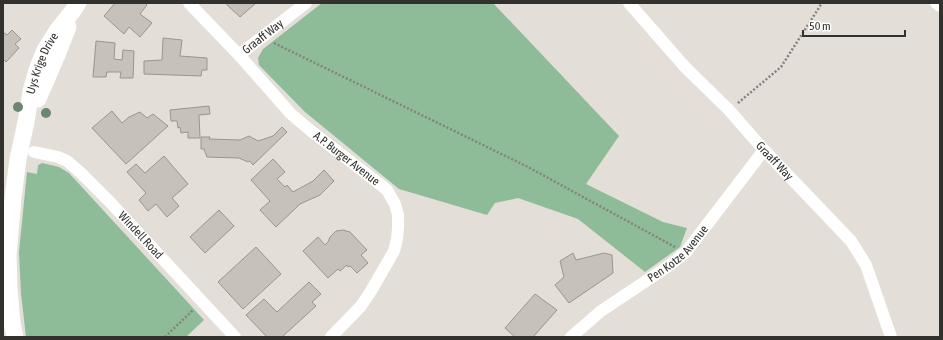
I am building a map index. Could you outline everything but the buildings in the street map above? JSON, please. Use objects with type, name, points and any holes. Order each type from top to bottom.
[{"type":"street","name":"A.P. Burger Avenue","points":[[189,3],[239,55],[291,114],[387,190],[395,204],[398,214],[398,228],[394,251],[362,306],[331,337]]},
{"type":"street","name":"Graaff Way","points":[[239,55],[306,3]]},
{"type":"street","name":"Graaff Way","points":[[629,3],[685,67],[729,110],[764,150],[851,242],[866,265],[891,337]]},
{"type":"street","points":[[936,3],[940,6]]},
{"type":"street","name":"Uys Krige Drive","points":[[15,337],[12,322],[8,256],[18,159],[31,91],[37,70],[45,50],[75,7]]},
{"type":"street","name":"Pen Kotze Avenue","points":[[571,337],[601,311],[670,265],[686,252],[764,150]]},
{"type":"street","name":"Windell Road","points":[[34,152],[58,157],[67,161],[76,169],[109,201],[235,337]]},
{"type":"path","points":[[729,110],[781,67],[822,3]]},
{"type":"path","points":[[262,37],[526,166],[686,252]]},
{"type":"path","points":[[165,337],[202,301]]},
{"type":"green space","points":[[322,3],[493,3],[619,136],[586,184],[663,222],[687,228],[680,247],[645,272],[578,219],[518,198],[495,203],[487,215],[399,189],[305,112],[259,65],[258,58],[263,49]]},
{"type":"green space","points":[[42,163],[59,167],[69,173],[204,320],[186,337],[26,337],[21,294],[19,252],[27,172],[37,174],[38,165]]}]
